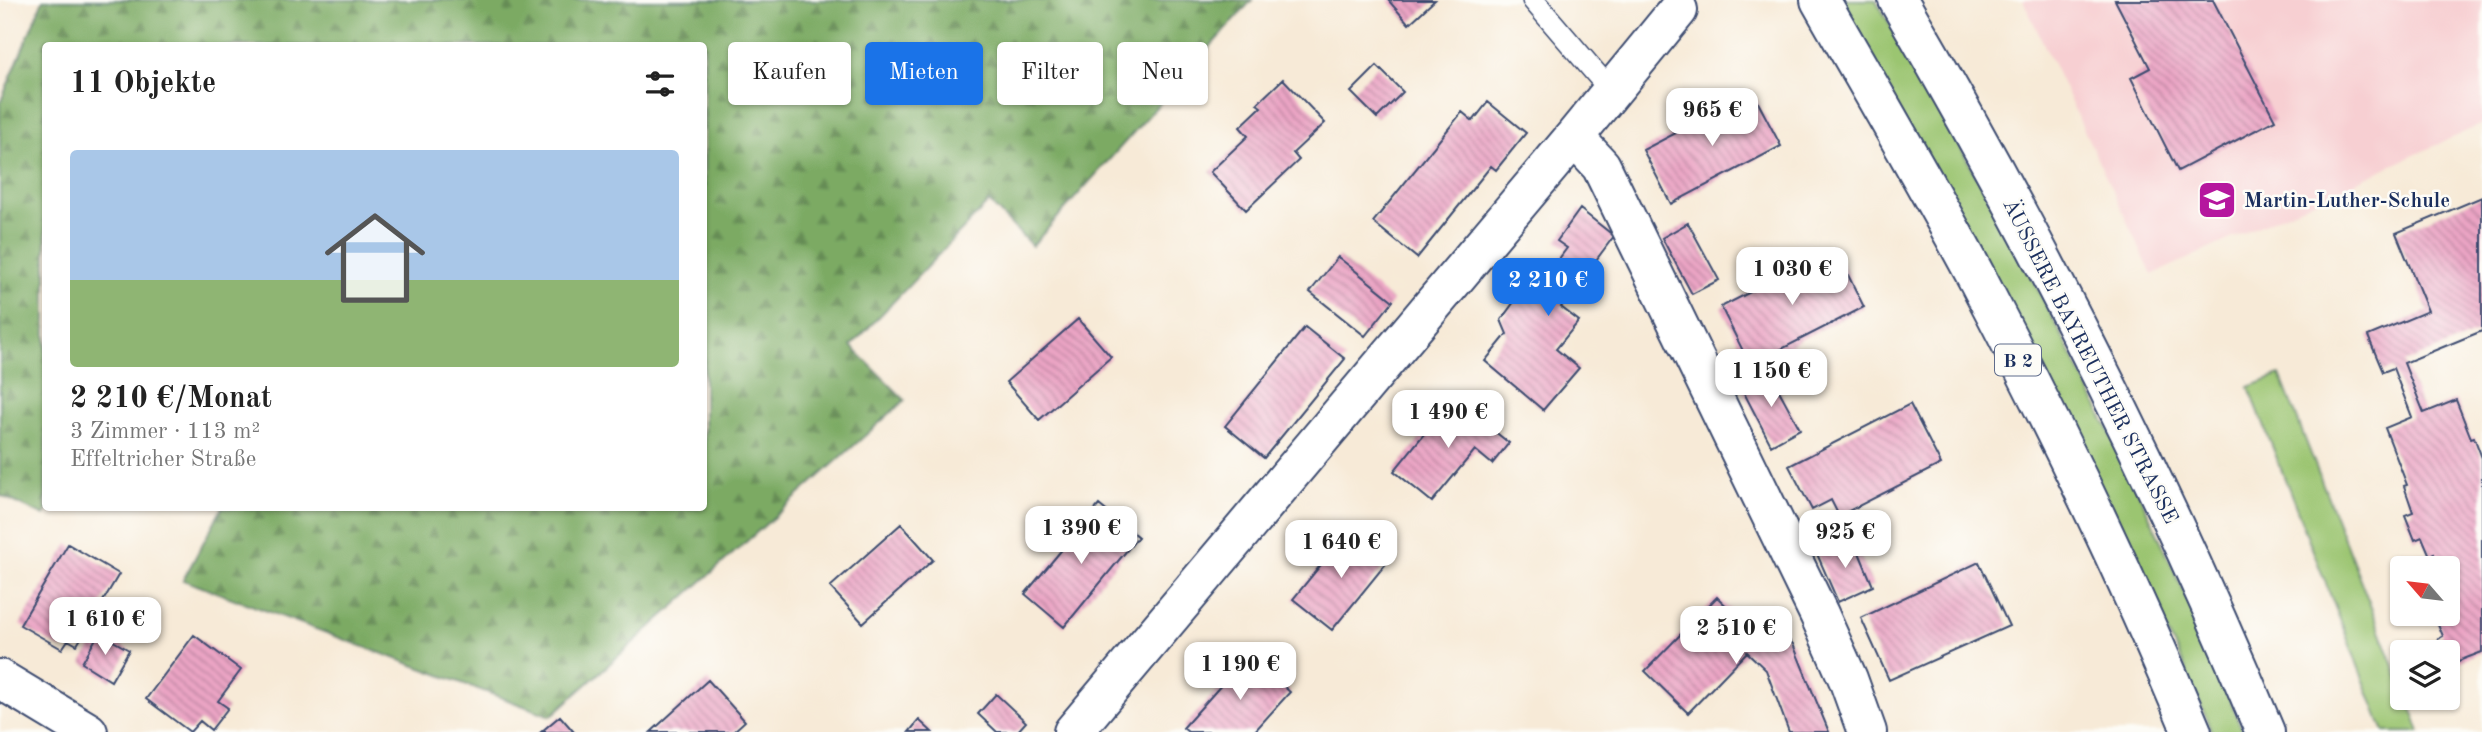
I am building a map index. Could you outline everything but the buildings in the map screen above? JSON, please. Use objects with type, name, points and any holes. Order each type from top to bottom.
[{"type":"street","name":"B 2","points":[[1820,0],[1978,281],[2082,486],[2151,634],[2192,732]]},
{"type":"street","name":"ÄUSSERE BAYREUTHER STRASSE","points":[[1898,0],[1993,167],[2118,407],[2193,566],[2265,732]]},
{"type":"street","points":[[1073,732],[1678,10]]},
{"type":"street","points":[[1574,137],[1601,166],[1819,614],[1848,679],[1867,732]]},
{"type":"street","points":[[0,679],[88,732]]},
{"type":"lane","points":[[1533,0],[1611,91]]},
{"type":"shaded area","name":"Martin-Luther-Schule","points":[[2023,0],[2482,0],[2482,124],[2152,275]]},
{"type":"green space","points":[[43,0],[1252,0],[1208,49],[1208,42],[1117,42],[1117,105],[1158,105],[1032,246],[989,202],[851,346],[905,400],[551,716],[183,580],[220,511],[707,511],[707,42],[42,42],[42,511],[46,511],[44,516],[0,495],[0,103]]},
{"type":"green space","points":[[1841,0],[1876,0],[2000,218],[2139,493],[2243,732],[2212,732],[2182,661]]},
{"type":"green space","points":[[2280,375],[2390,656],[2390,710],[2412,710],[2420,732],[2384,732],[2249,387]]},
{"type":"place","name":"Martin-Luther-Schule","points":[[2217,200]]}]
